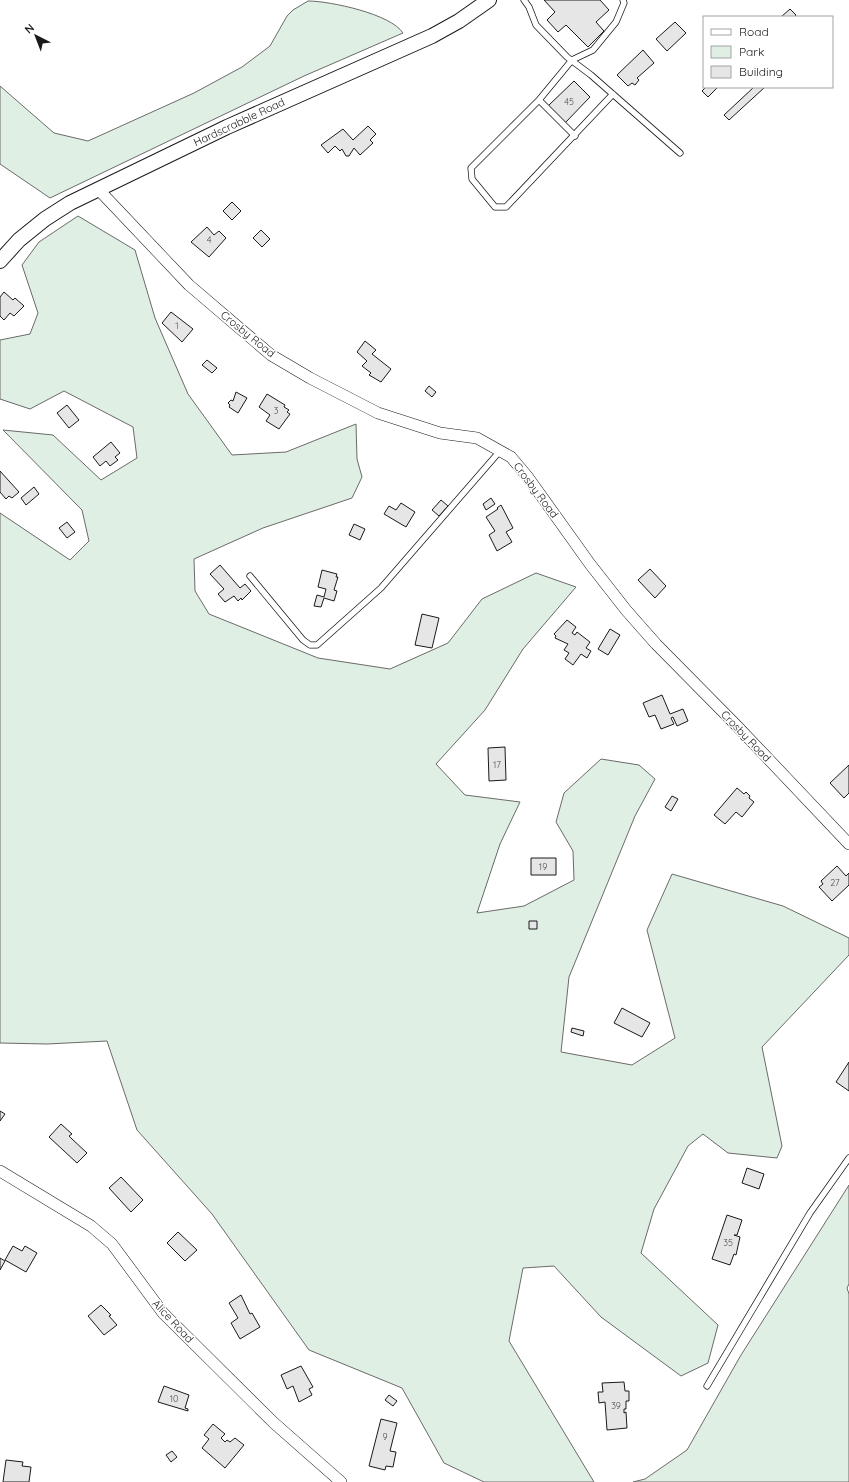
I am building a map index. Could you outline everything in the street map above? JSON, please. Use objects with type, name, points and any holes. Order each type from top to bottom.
[{"type":"street","name":"Hardscrabble Road","points":[[0,261],[19,240],[45,219],[70,203],[227,127],[432,36],[459,21],[489,0]]},
{"type":"street","name":"Crosby Road","points":[[98,189],[189,285],[271,355],[310,378],[378,413],[440,433],[478,438],[510,457],[528,476],[626,610],[656,644],[738,727],[849,844]]},
{"type":"street","name":"Alice Road","points":[[0,1171],[91,1226],[112,1244],[163,1313],[274,1423],[341,1482]]},
{"type":"lane","points":[[524,0],[529,7],[536,25],[572,60],[680,153]]},
{"type":"lane","points":[[613,94],[575,136],[506,207],[495,207],[472,179],[471,168],[539,100],[572,60],[593,50],[616,22],[624,2],[623,0]]},
{"type":"lane","points":[[539,100],[575,136]]},
{"type":"lane","points":[[250,576],[302,640],[310,645],[317,645],[381,588],[500,451]]},
{"type":"lane","points":[[706,1386],[810,1213],[849,1158]]},
{"type":"green space","points":[[308,1],[330,3],[359,10],[386,20],[396,26],[403,33],[304,76],[50,198],[0,164],[0,86],[54,133],[88,141],[194,93],[242,67],[270,46],[287,16],[293,10]]},
{"type":"green space","points":[[78,216],[135,250],[155,318],[188,394],[232,455],[286,452],[356,424],[357,459],[362,477],[352,498],[263,528],[194,559],[195,591],[209,614],[318,658],[390,669],[448,643],[482,599],[536,573],[576,587],[523,649],[485,710],[436,764],[465,795],[520,802],[500,844],[477,913],[524,906],[574,880],[573,851],[556,822],[564,793],[601,759],[639,765],[655,779],[635,816],[569,977],[561,1052],[632,1065],[675,1038],[647,930],[672,874],[783,906],[849,938],[849,955],[762,1047],[782,1146],[777,1158],[728,1153],[703,1134],[688,1146],[654,1209],[641,1253],[718,1325],[708,1363],[681,1376],[601,1317],[554,1266],[523,1268],[509,1341],[594,1482],[484,1482],[444,1463],[402,1388],[309,1350],[212,1214],[137,1130],[107,1041],[47,1044],[0,1043],[0,513],[70,560],[89,541],[82,510],[3,430],[53,435],[101,480],[137,458],[133,427],[64,391],[30,409],[0,399],[0,340],[30,334],[38,313],[22,265],[39,242]]},
{"type":"green space","points":[[849,1185],[849,1284],[847,1288],[849,1294],[849,1482],[633,1482],[645,1479],[687,1450],[741,1355]]},
{"type":"building","points":[[544,0],[600,0],[609,10],[596,22],[604,31],[588,47],[566,25],[558,32],[547,20],[555,12]]},
{"type":"building","points":[[790,9],[796,15],[795,16],[782,16]]},
{"type":"building","points":[[675,22],[686,33],[667,51],[656,39]]},
{"type":"building","points":[[643,50],[654,63],[637,78],[639,80],[635,85],[632,83],[628,86],[617,75]]},
{"type":"building","points":[[574,81],[590,97],[565,123],[548,106]]},
{"type":"building","points":[[705,88],[717,88],[708,97],[702,91]]},
{"type":"building","points":[[753,88],[764,88],[729,120],[724,115]]},
{"type":"building","points":[[368,126],[376,134],[370,140],[373,143],[360,155],[354,148],[349,156],[346,156],[342,149],[340,151],[335,146],[328,153],[321,145],[343,129],[353,140]]},
{"type":"building","points":[[232,202],[241,211],[232,220],[223,211]]},
{"type":"building","points":[[207,227],[214,235],[219,231],[226,238],[209,257],[191,242]]},
{"type":"building","points":[[261,230],[270,239],[262,247],[253,238]]},
{"type":"building","points":[[4,292],[13,300],[15,298],[24,306],[14,316],[10,313],[4,320],[0,316],[0,297]]},
{"type":"building","points":[[171,312],[193,329],[182,342],[162,323]]},
{"type":"building","points":[[365,341],[376,350],[372,354],[391,369],[381,382],[369,375],[371,373],[362,366],[367,361],[357,352]]},
{"type":"building","points":[[207,360],[217,368],[212,373],[202,365]]},
{"type":"building","points":[[429,386],[436,392],[432,397],[425,391]]},
{"type":"building","points":[[236,392],[247,398],[238,413],[229,407],[230,405],[228,403],[231,400],[233,401]]},
{"type":"building","points":[[267,394],[285,405],[284,407],[289,410],[287,412],[290,414],[279,429],[266,421],[270,415],[259,407]]},
{"type":"building","points":[[67,405],[79,420],[69,428],[57,413]]},
{"type":"building","points":[[111,442],[120,453],[115,457],[118,460],[110,466],[106,461],[100,466],[93,457]]},
{"type":"building","points":[[0,471],[19,492],[12,498],[9,496],[6,499],[0,492]]},
{"type":"building","points":[[34,487],[39,494],[26,505],[21,498]]},
{"type":"building","points":[[491,498],[495,504],[486,510],[483,504]]},
{"type":"building","points":[[441,500],[448,506],[439,516],[432,510]]},
{"type":"building","points":[[401,503],[415,512],[406,527],[384,514],[389,506],[396,510]]},
{"type":"building","points":[[501,505],[513,528],[506,532],[512,542],[497,551],[489,535],[495,531],[486,517],[498,509],[497,508]]},
{"type":"building","points":[[67,522],[75,532],[67,538],[59,528]]},
{"type":"building","points":[[354,524],[365,529],[360,540],[349,535]]},
{"type":"building","points":[[220,565],[240,588],[245,584],[251,591],[242,600],[241,598],[238,601],[234,596],[225,602],[218,594],[224,589],[210,574]]},
{"type":"building","points":[[650,569],[666,586],[655,598],[638,580]]},
{"type":"building","points":[[322,570],[337,574],[336,577],[338,577],[334,590],[337,591],[334,601],[324,598],[321,607],[314,606],[317,595],[324,597],[326,589],[318,587]]},
{"type":"building","points":[[422,614],[439,618],[432,648],[415,645]]},
{"type":"building","points":[[567,620],[576,627],[572,633],[575,635],[577,632],[590,642],[586,648],[591,651],[587,658],[581,654],[573,665],[565,659],[569,653],[564,650],[568,644],[555,638],[556,636],[554,634]]},
{"type":"building","points":[[610,629],[620,635],[608,655],[598,649]]},
{"type":"building","points":[[662,695],[670,714],[683,709],[688,721],[677,726],[673,717],[671,718],[674,724],[661,729],[655,715],[649,717],[643,703]]},
{"type":"building","points":[[505,747],[506,780],[489,781],[488,748]]},
{"type":"building","points":[[849,765],[849,793],[844,798],[830,783]]},
{"type":"building","points":[[737,788],[744,794],[746,792],[750,796],[749,798],[754,802],[742,817],[736,812],[725,824],[714,815]]},
{"type":"building","points":[[672,796],[678,799],[671,811],[665,807]]},
{"type":"building","points":[[531,858],[556,858],[556,875],[531,875]]},
{"type":"building","points":[[837,866],[846,876],[849,873],[849,885],[832,901],[819,887],[823,884],[821,881]]},
{"type":"building","points":[[529,921],[537,921],[537,929],[529,929]]},
{"type":"building","points":[[622,1008],[650,1023],[642,1037],[614,1023]]},
{"type":"building","points":[[572,1028],[584,1031],[583,1036],[571,1032]]},
{"type":"building","points":[[849,1062],[849,1091],[836,1082]]},
{"type":"building","points":[[0,1111],[5,1114],[0,1121]]},
{"type":"building","points":[[61,1124],[72,1134],[69,1136],[87,1153],[77,1163],[49,1137]]},
{"type":"building","points":[[747,1168],[764,1174],[759,1189],[742,1183]]},
{"type":"building","points":[[121,1177],[143,1200],[131,1212],[109,1188]]},
{"type":"building","points":[[727,1215],[742,1220],[737,1235],[734,1235],[740,1237],[736,1255],[734,1254],[730,1265],[712,1259]]},
{"type":"building","points":[[178,1232],[197,1250],[185,1261],[167,1243]]},
{"type":"building","points":[[13,1246],[22,1251],[25,1246],[37,1253],[26,1272],[5,1260]]},
{"type":"building","points":[[0,1258],[5,1261],[0,1270]]},
{"type":"building","points":[[241,1295],[250,1314],[252,1313],[260,1327],[240,1339],[231,1323],[238,1318],[229,1303]]},
{"type":"building","points":[[101,1305],[111,1315],[109,1316],[117,1325],[104,1335],[88,1316]]},
{"type":"building","points":[[301,1366],[313,1387],[309,1389],[312,1395],[299,1402],[293,1386],[287,1389],[281,1375]]},
{"type":"building","points":[[624,1382],[625,1391],[629,1391],[629,1401],[626,1401],[626,1409],[624,1409],[624,1413],[626,1412],[627,1428],[607,1430],[605,1402],[599,1403],[598,1392],[603,1392],[602,1383]]},
{"type":"building","points":[[164,1386],[189,1395],[185,1408],[188,1409],[188,1411],[158,1402]]},
{"type":"building","points":[[389,1395],[397,1401],[393,1406],[385,1400]]},
{"type":"building","points":[[381,1419],[397,1423],[390,1451],[396,1452],[393,1467],[386,1466],[385,1470],[369,1466]]},
{"type":"building","points":[[213,1424],[225,1434],[221,1438],[225,1442],[227,1440],[230,1442],[235,1438],[244,1445],[225,1468],[202,1448],[209,1439],[204,1435]]},
{"type":"building","points":[[172,1451],[177,1457],[171,1462],[166,1455]]},
{"type":"building","points":[[6,1460],[23,1462],[22,1466],[31,1467],[29,1482],[3,1482]]}]
